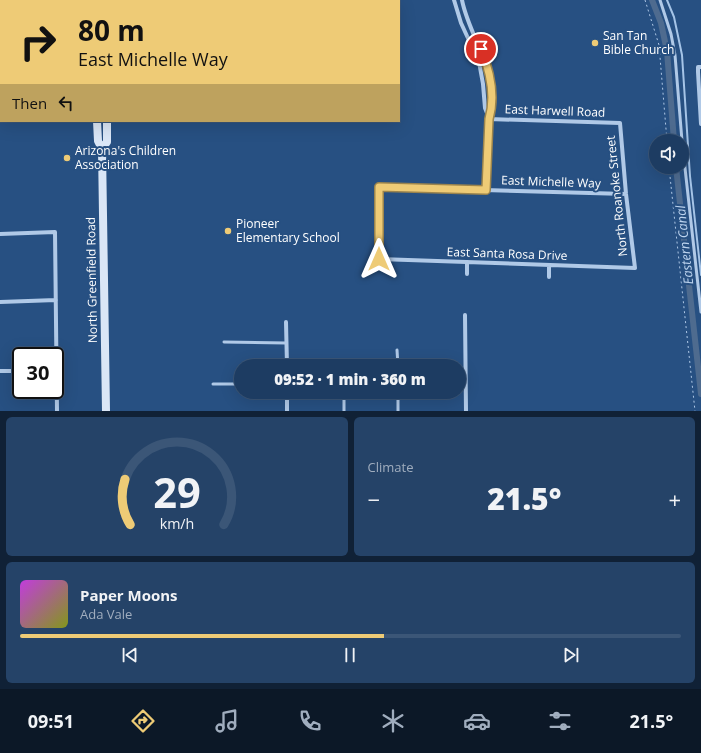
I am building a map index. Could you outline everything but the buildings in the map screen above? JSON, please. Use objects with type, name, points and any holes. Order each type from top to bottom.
[{"type":"main road","name":"North Greenfield Road","points":[[97,122],[98,141],[102,149],[106,411]]},
{"type":"main road","name":"North Greenfield Road","points":[[102,149],[107,142],[107,122]]},
{"type":"street","points":[[454,0],[458,14],[479,62],[484,84],[485,108],[489,119]]},
{"type":"street","points":[[462,0],[470,27],[485,60],[491,82],[492,108],[489,119],[486,190]]},
{"type":"street","points":[[699,67],[701,124]]},
{"type":"street","name":"East Harwell Road","points":[[489,119],[620,123]]},
{"type":"street","name":"North Roanoke Street","points":[[620,123],[634,268]]},
{"type":"street","name":"East Michelle Way","points":[[379,259],[379,187],[626,194]]},
{"type":"street","points":[[0,234],[55,232],[56,347]]},
{"type":"street","name":"East Santa Rosa Drive","points":[[379,259],[634,268]]},
{"type":"street","points":[[466,274],[467,262]]},
{"type":"street","points":[[549,265],[549,277]]},
{"type":"street","points":[[0,302],[56,300]]},
{"type":"street","points":[[465,315],[466,411]]},
{"type":"street","points":[[286,322],[286,359]]},
{"type":"street","points":[[0,371],[12,371]]},
{"type":"street","points":[[57,399],[57,411]]},
{"type":"street","points":[[287,399],[287,411]]},
{"type":"lane","points":[[660,0],[671,34],[675,54],[681,134]]},
{"type":"lane","points":[[458,14],[465,12]]},
{"type":"lane","points":[[686,174],[701,312]]},
{"type":"lane","points":[[224,342],[286,344]]},
{"type":"lane","points":[[397,350],[398,359]]},
{"type":"lane","points":[[213,384],[234,384]]},
{"type":"lane","points":[[344,399],[344,411]]},
{"type":"lane","points":[[398,399],[398,411]]},
{"type":"path","points":[[645,0],[659,45],[666,134]]},
{"type":"path","points":[[671,174],[695,411]]},
{"type":"waterway","name":"Eastern Canal","points":[[652,0],[661,23],[667,51],[673,134]]},
{"type":"waterway","points":[[667,0],[674,17],[682,55],[690,176],[701,275]]},
{"type":"waterway","name":"Eastern Canal","points":[[677,174],[701,394]]},
{"type":"place","name":"San Tan Bible Church","points":[[595,43]]},
{"type":"place","name":"Arizona's Children Association","points":[[67,158]]},
{"type":"place","name":"Pioneer Elementary School","points":[[228,231]]},
{"type":"route","points":[[379,259],[379,187],[486,190],[489,119],[492,108],[492,95],[491,82],[481,49]]}]
